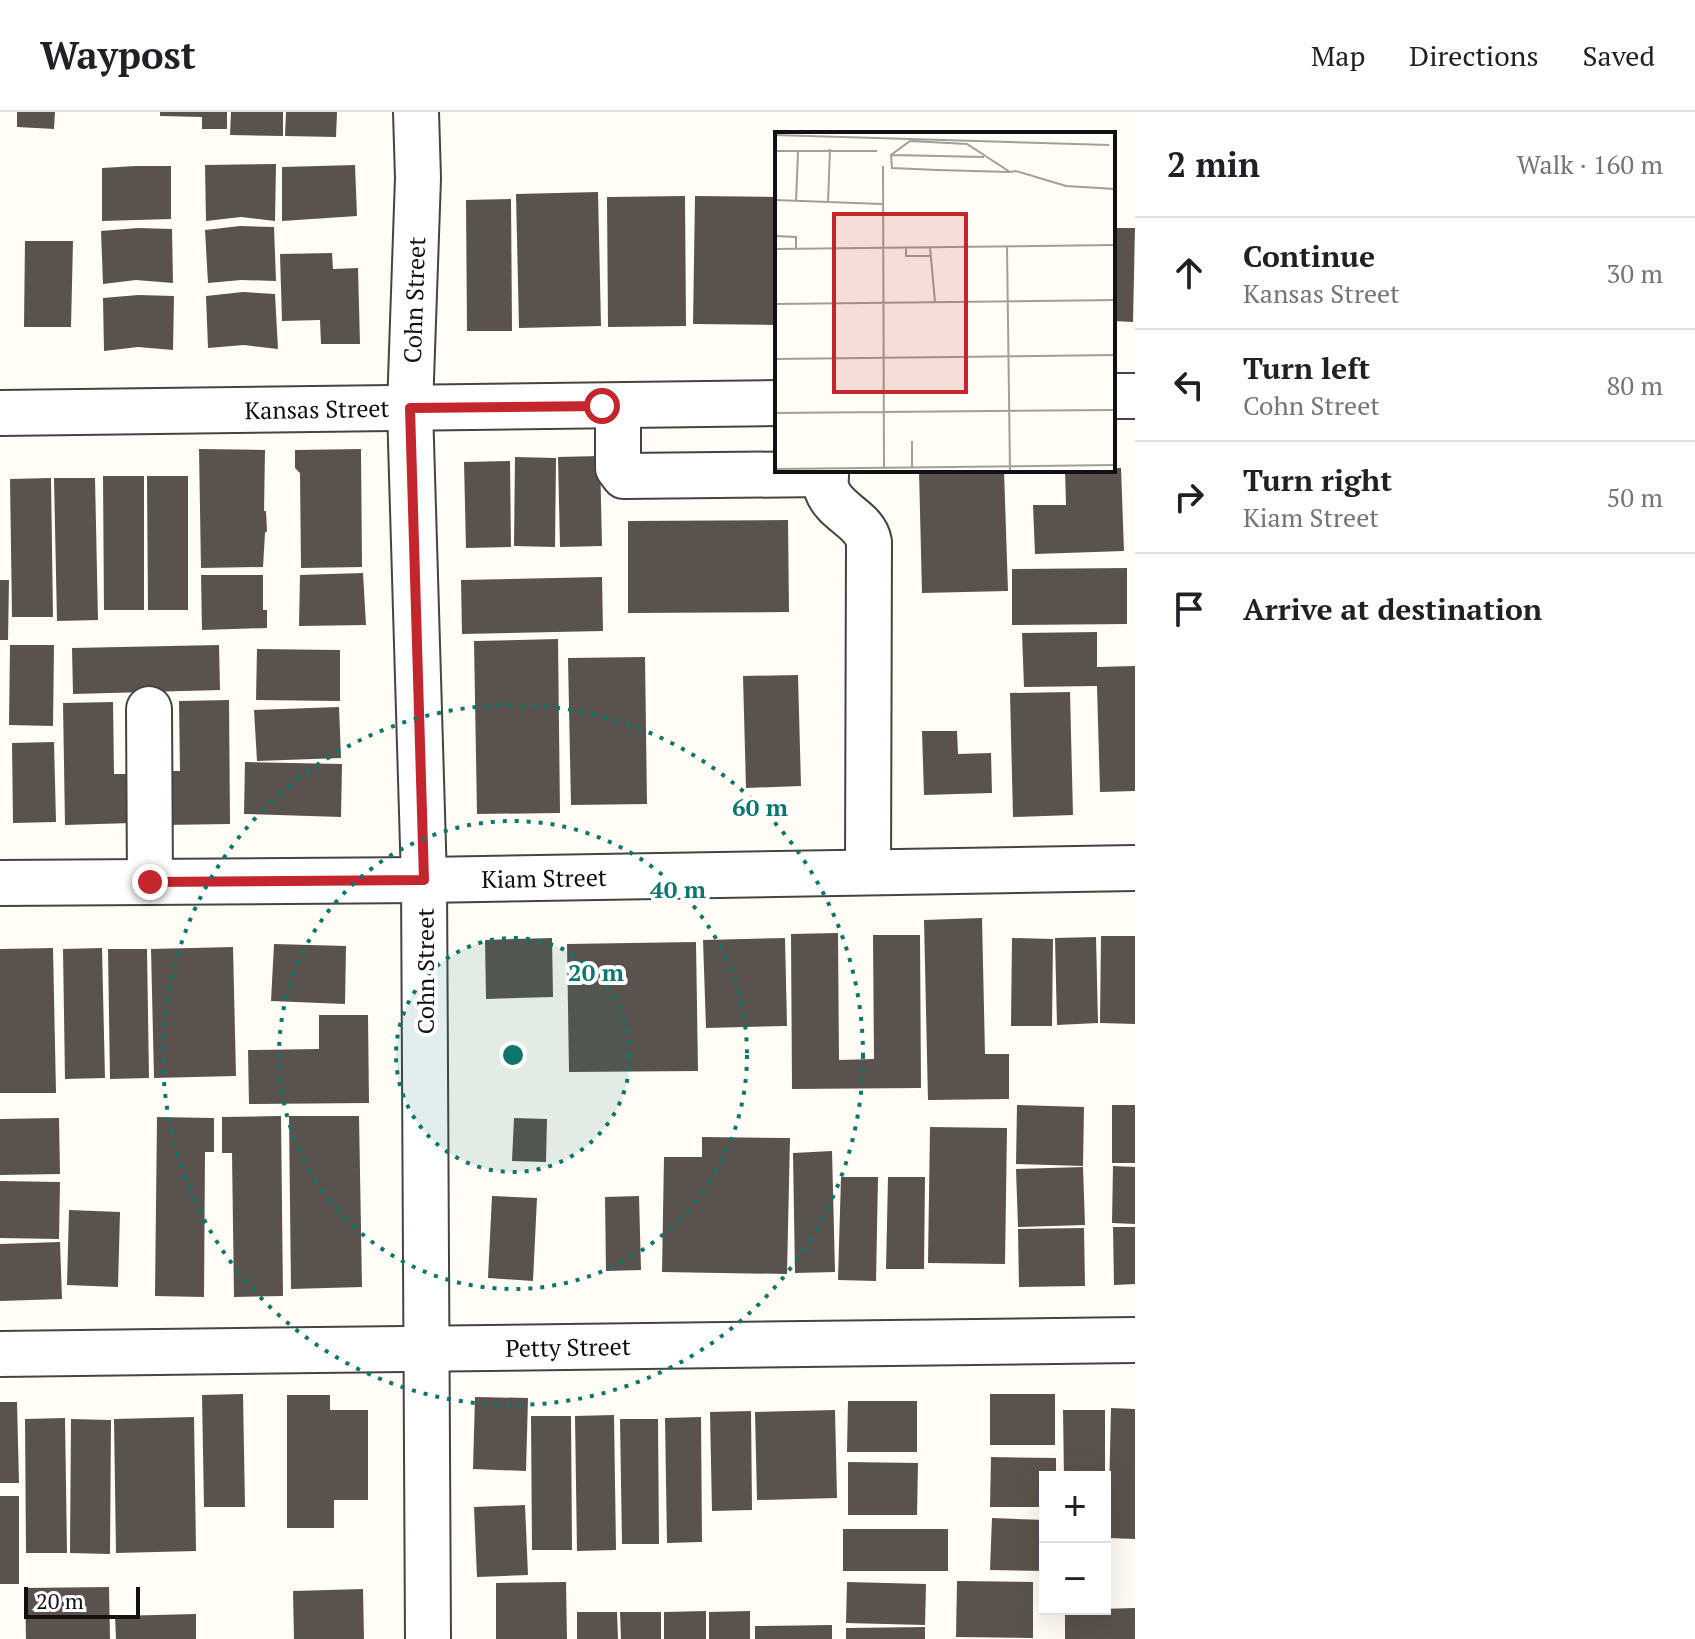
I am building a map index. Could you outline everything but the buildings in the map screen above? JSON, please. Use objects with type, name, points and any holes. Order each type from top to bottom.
[{"type":"street","name":"Cohn Street","points":[[416,112],[418,178],[410,408],[424,880],[428,1639]]},
{"type":"street","name":"Kansas Street","points":[[0,413],[775,403]]},
{"type":"street","points":[[618,406],[618,468],[624,476],[826,472],[827,490],[835,503],[867,533],[868,872]]},
{"type":"street","points":[[149,709],[150,882]]},
{"type":"street","name":"Kiam Street","points":[[0,883],[424,880],[1135,868]]},
{"type":"street","name":"Petty Street","points":[[0,1354],[1135,1340]]},
{"type":"route","points":[[150,882],[424,880],[410,408],[602,406]]}]
